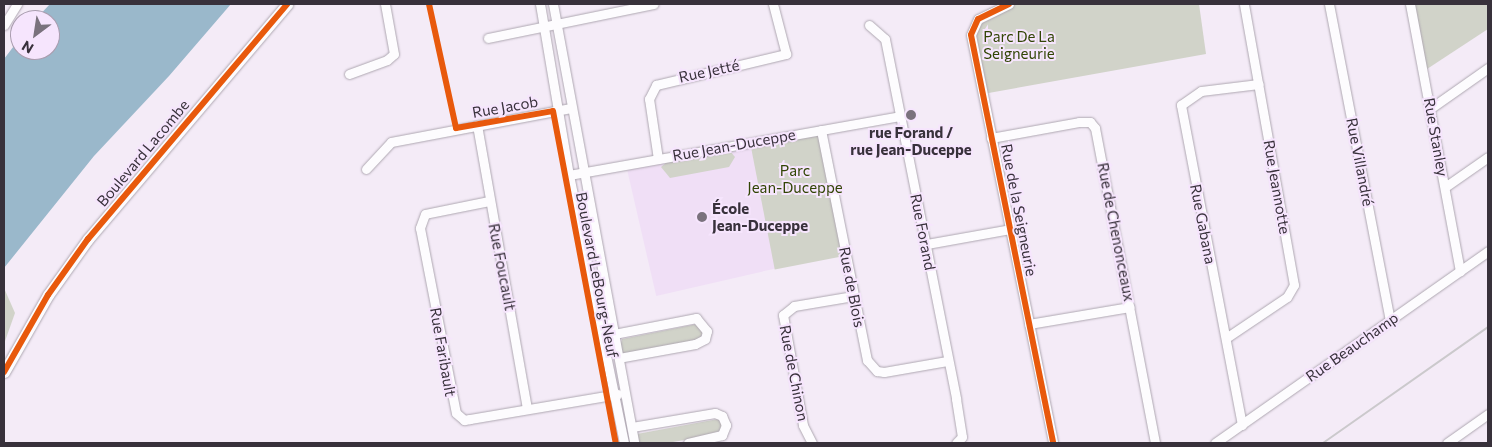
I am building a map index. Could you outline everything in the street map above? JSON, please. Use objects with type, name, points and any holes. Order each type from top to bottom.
[{"type":"main road","name":"Boulevard Lacombe","points":[[4,372],[28,326],[88,239],[287,4]]},
{"type":"street","points":[[4,25],[17,4]]},
{"type":"street","points":[[349,74],[394,54],[385,4]]},
{"type":"street","points":[[540,4],[570,175],[624,443]]},
{"type":"street","points":[[553,4],[634,443]]},
{"type":"street","points":[[488,38],[631,6],[654,4]]},
{"type":"street","name":"Rue Jetté","points":[[658,159],[649,99],[656,84],[786,54],[773,4]]},
{"type":"street","name":"Rue de la Seigneurie","points":[[1009,4],[978,19],[971,28],[991,138],[1053,443]]},
{"type":"street","name":"Rue Jeannotte","points":[[1226,338],[1286,297],[1294,285],[1244,4]]},
{"type":"street","name":"Rue Villandré","points":[[1329,4],[1390,320]]},
{"type":"street","name":"Rue Stanley","points":[[1410,4],[1460,271]]},
{"type":"street","name":"Rue Forand","points":[[869,25],[885,39],[899,116],[927,244],[947,361],[962,429],[962,437],[956,443]]},
{"type":"street","points":[[1431,108],[1488,68]]},
{"type":"street","name":"Rue Gabana","points":[[1242,425],[1181,104],[1201,91],[1259,84]]},
{"type":"street","name":"Rue Jacob","points":[[366,169],[391,142],[572,108]]},
{"type":"street","name":"Rue Jean-Duceppe","points":[[570,175],[899,116]]},
{"type":"street","name":"Rue de Chenonceaux","points":[[991,138],[1090,122],[1098,137],[1155,443]]},
{"type":"street","name":"Rue Foucault","points":[[477,125],[527,409]]},
{"type":"street","name":"Rue de Blois","points":[[820,130],[867,360],[877,371],[893,372],[947,361]]},
{"type":"street","points":[[1445,187],[1488,157]]},
{"type":"street","name":"Rue Faribault","points":[[489,201],[425,214],[421,236],[456,413],[464,420],[626,393]]},
{"type":"street","points":[[927,244],[1010,229]]},
{"type":"street","name":"Rue Beauchamp","points":[[1215,443],[1488,251]]},
{"type":"street","name":"Rue de Chinon","points":[[812,443],[803,424],[783,315],[794,306],[853,296]]},
{"type":"street","points":[[1029,324],[1130,308]]},
{"type":"street","points":[[614,334],[696,318],[707,331],[705,339],[695,344],[619,358]]},
{"type":"street","points":[[632,427],[714,413],[722,416],[726,425],[722,435],[688,443]]},
{"type":"street","points":[[1447,443],[1488,414]]},
{"type":"shaded area","name":"École Jean-Duceppe","points":[[750,142],[779,268],[656,296],[627,170]]},
{"type":"green space","name":"Parc De La Seigneurie","points":[[1008,4],[1199,4],[1206,54],[983,94],[972,47],[974,22]]},
{"type":"green space","points":[[1411,4],[1488,4],[1488,29],[1424,71]]},
{"type":"green space","name":"Parc Jean-Duceppe","points":[[821,130],[845,256],[775,269],[750,144]]},
{"type":"green space","points":[[730,151],[735,157],[729,167],[670,178],[661,167],[667,162]]},
{"type":"green space","points":[[4,288],[15,313],[4,344]]},
{"type":"green space","points":[[697,324],[704,331],[699,340],[623,355],[619,351],[622,339]]},
{"type":"green space","points":[[718,419],[722,423],[722,431],[714,435],[667,443],[637,443],[637,434]]},
{"type":"water","points":[[50,4],[231,4],[169,76],[94,156],[4,268],[4,59],[10,51],[10,60],[60,60],[60,10],[44,10]]},
{"type":"railway","points":[[1323,443],[1488,327]]},
{"type":"cycle path","points":[[4,372],[48,295],[88,239],[287,4]]},
{"type":"cycle path","name":"Boulevard LeBourg-Neuf","points":[[429,4],[456,128],[553,111],[616,443]]},
{"type":"cycle path","points":[[1009,4],[978,19],[971,35],[1053,443]]},
{"type":"place","name":"rue Forand / rue Jean-Duceppe","points":[[911,115]]},
{"type":"place","name":"École Jean-Duceppe","points":[[702,217]]}]
